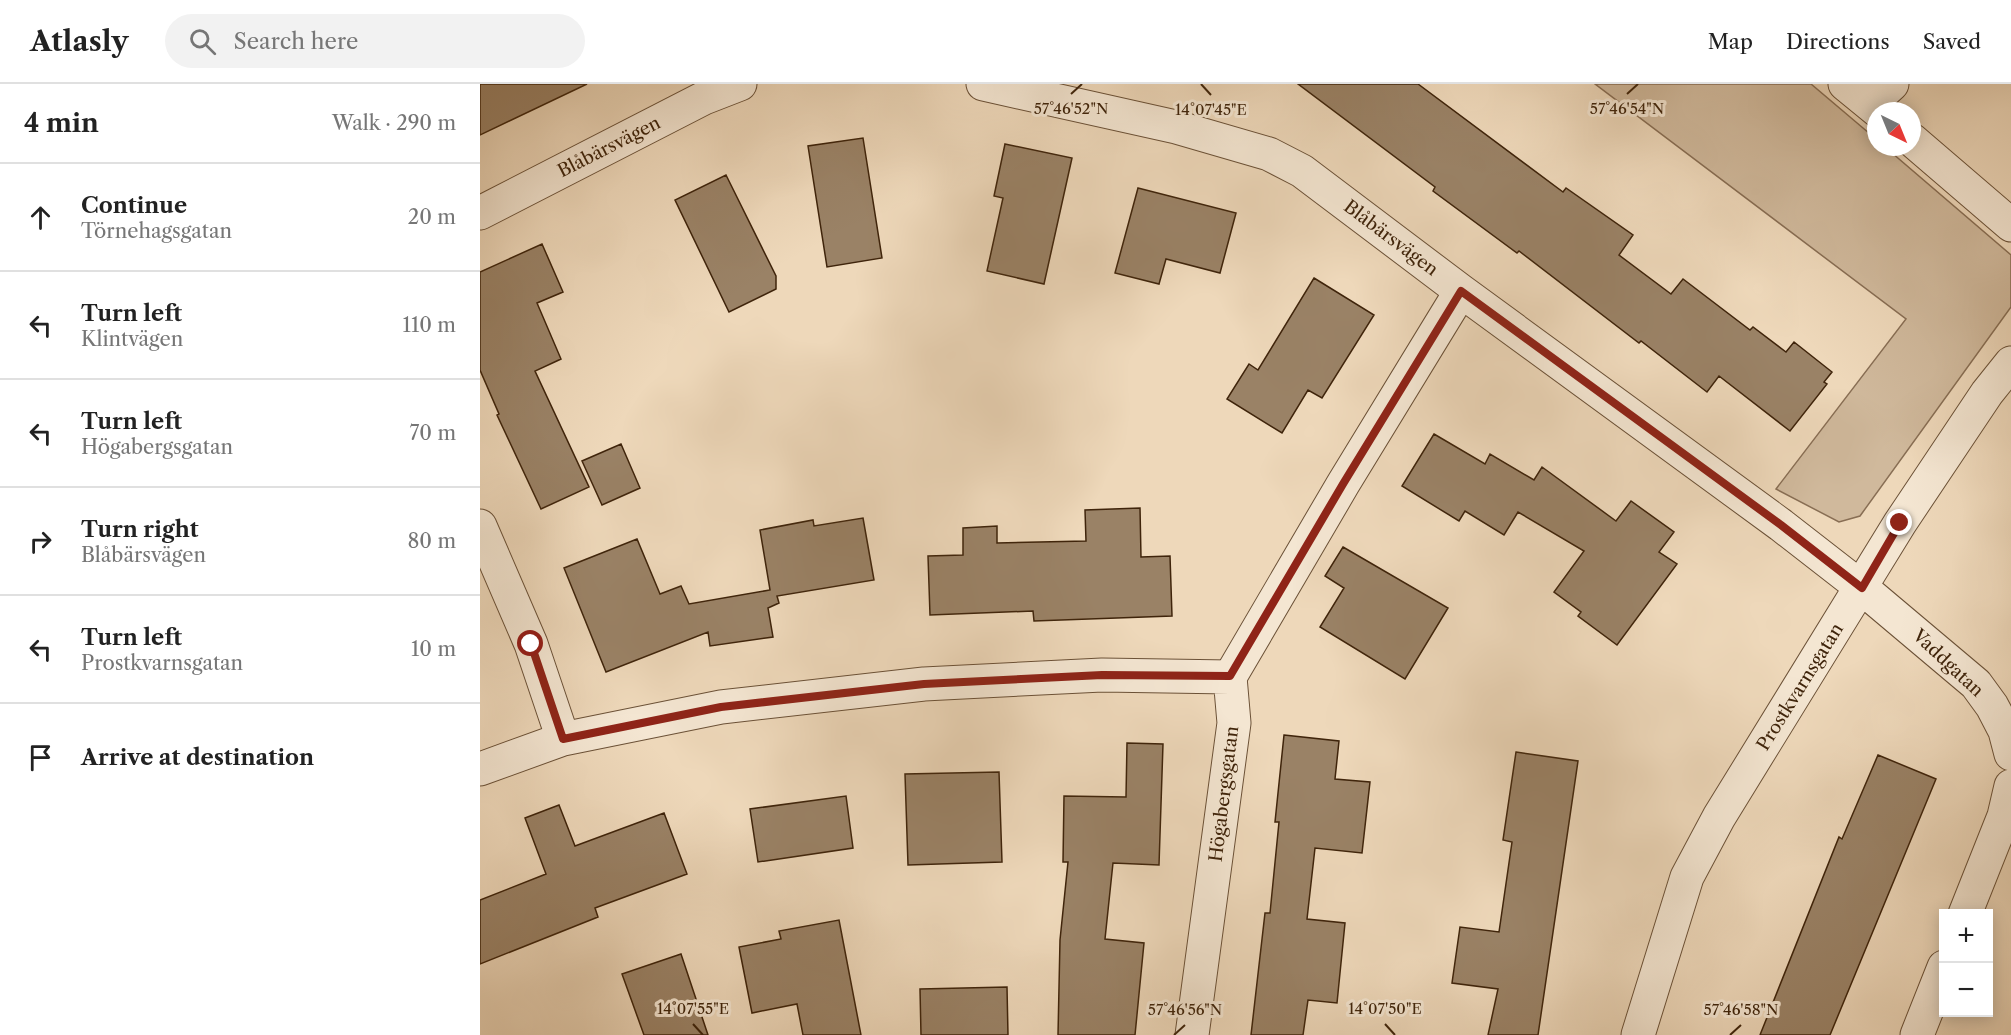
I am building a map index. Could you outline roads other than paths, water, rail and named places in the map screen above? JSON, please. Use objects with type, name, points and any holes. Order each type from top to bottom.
[{"type":"street","name":"Blåbärsvägen","points":[[480,213],[704,98],[740,84]]},
{"type":"street","name":"Blåbärsvägen","points":[[983,84],[1176,127],[1269,154],[1302,171],[1461,291],[1781,525],[1862,588]]},
{"type":"street","points":[[1845,84],[1880,100]]},
{"type":"street","points":[[1921,148],[2011,225]]},
{"type":"street","points":[[480,769],[563,739],[721,707],[924,684],[1102,675],[1230,676],[1343,484],[1461,291]]},
{"type":"street","name":"Prostkvarnsgatan","points":[[1638,1035],[1687,878],[1719,817],[1900,523],[1987,393],[2011,363]]},
{"type":"street","points":[[480,526],[531,644],[563,739]]},
{"type":"street","name":"Vaddgatan","points":[[1862,588],[1976,684],[1992,706],[2005,731],[2011,754]]},
{"type":"street","name":"Högabergsgatan","points":[[1192,1035],[1234,723],[1230,676]]},
{"type":"street","points":[[1967,909],[2004,816],[2011,786]]},
{"type":"street","points":[[1917,1035],[1939,980]]}]
